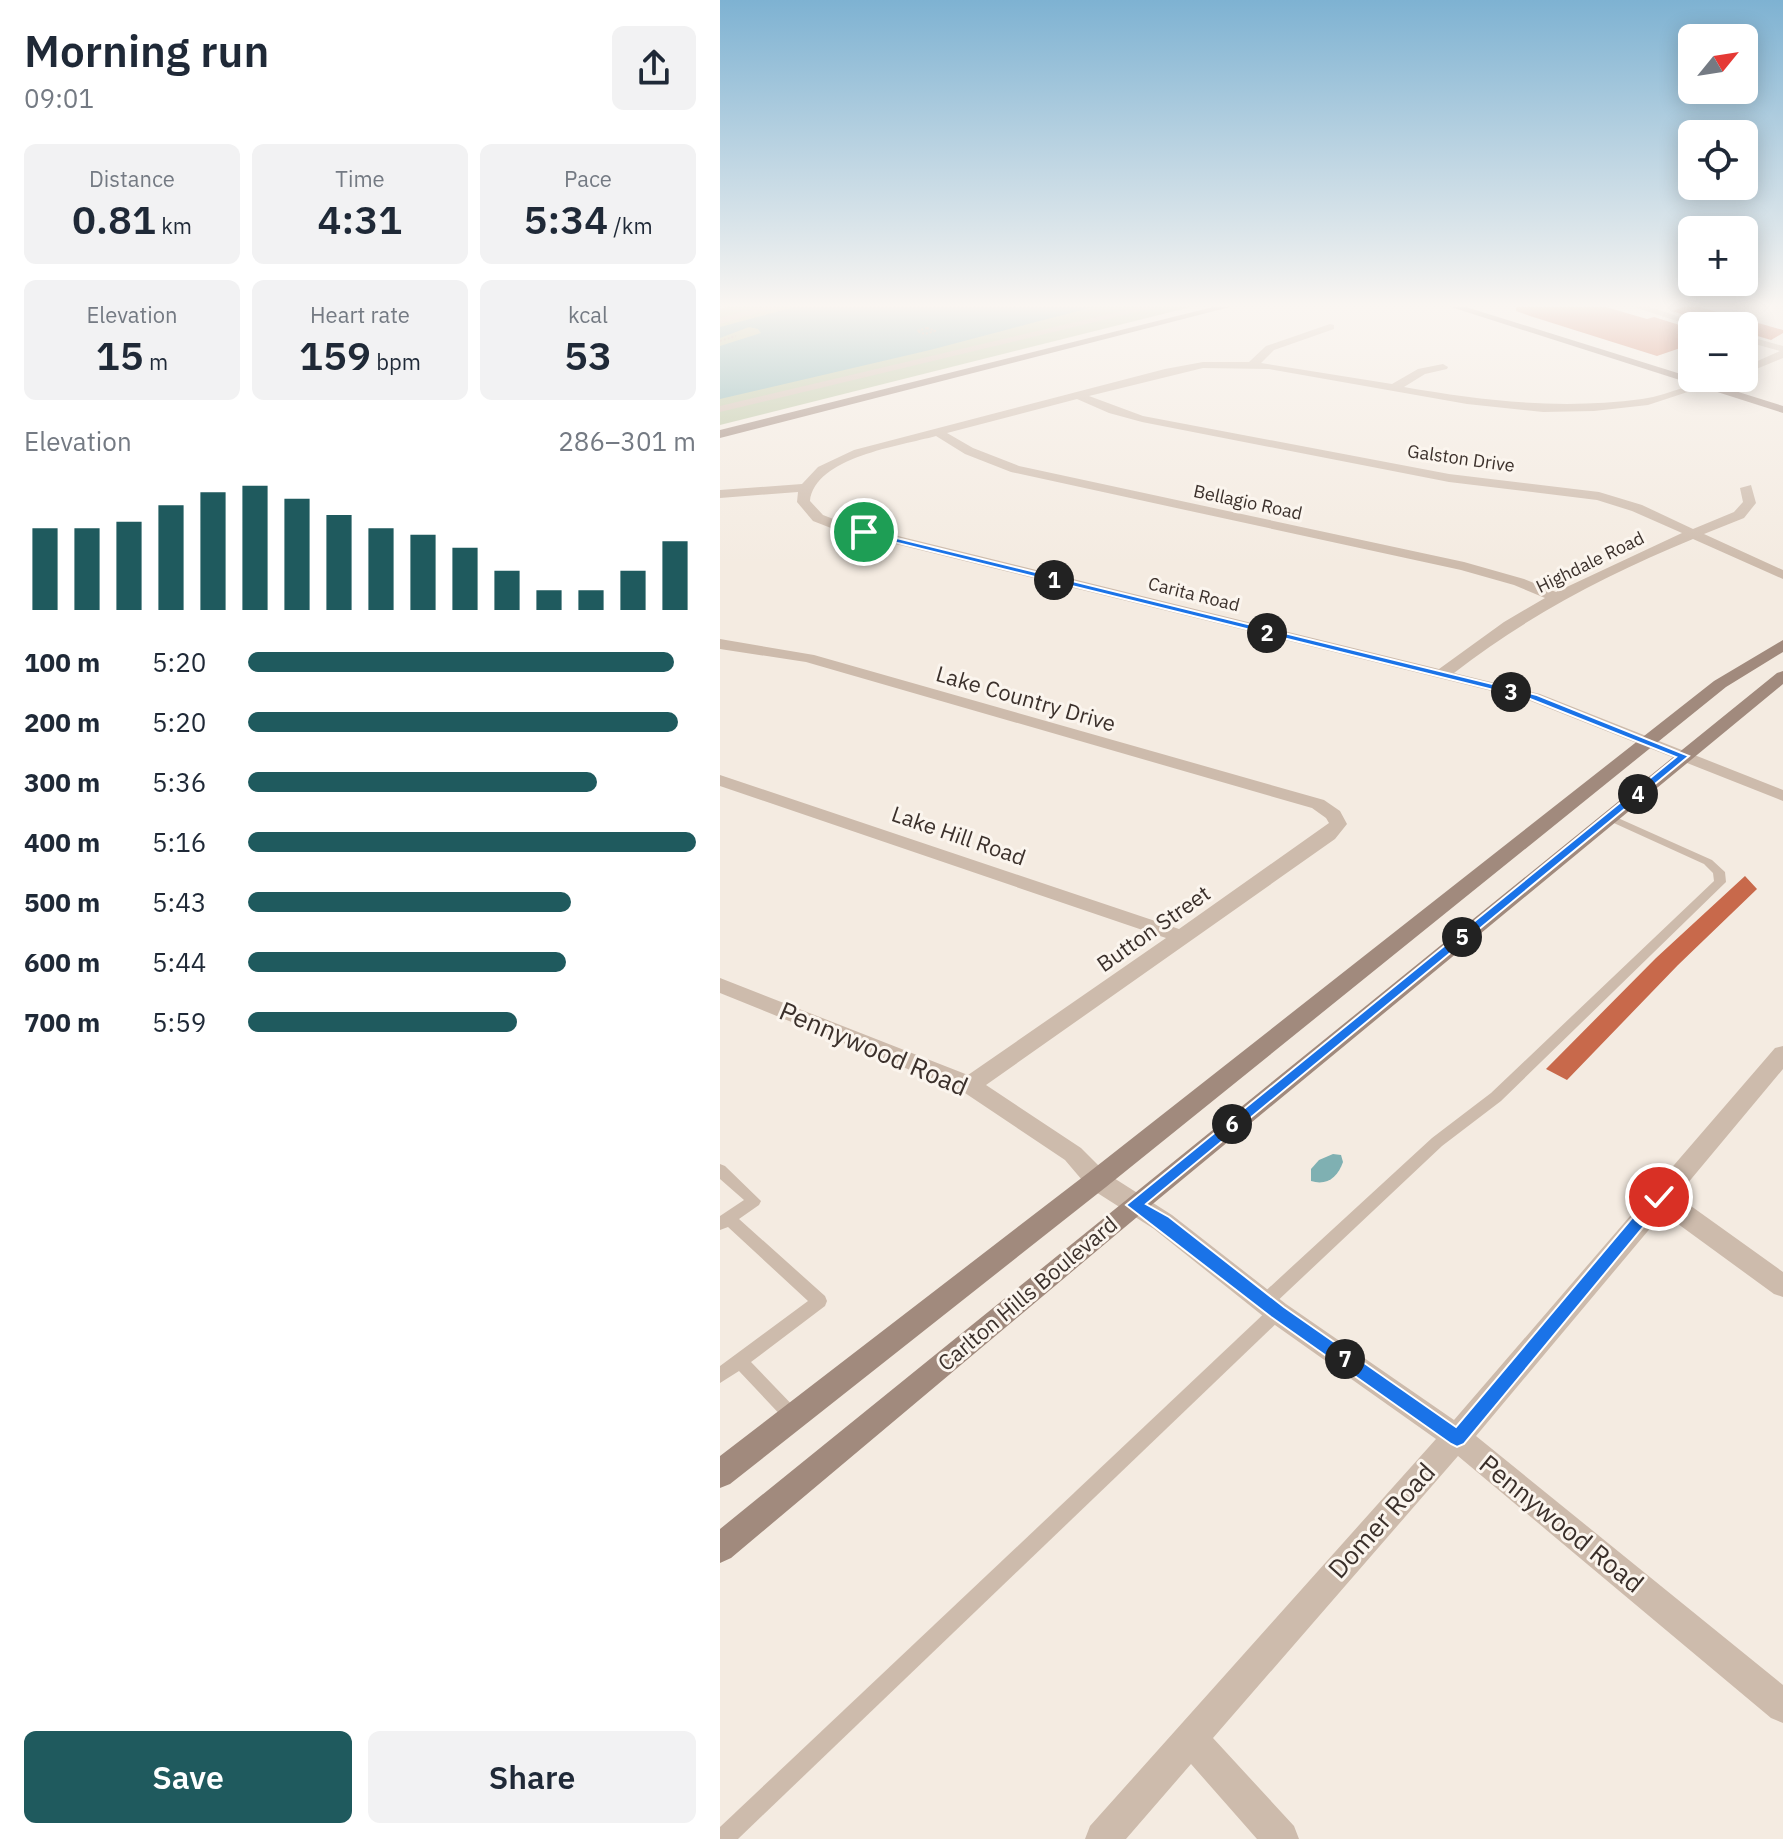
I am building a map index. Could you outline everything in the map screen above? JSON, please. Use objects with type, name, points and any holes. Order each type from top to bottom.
[{"type":"street","points":[[720,409],[789,393]]},
{"type":"street","points":[[720,434],[884,393]]},
{"type":"street","points":[[720,494],[805,488],[821,472],[847,457],[1086,393]]},
{"type":"street","points":[[1424,393],[1505,406],[1569,409],[1648,402],[1679,393]]},
{"type":"street","points":[[1730,393],[1783,410]]},
{"type":"street","name":"Galston Drive","points":[[1078,395],[1113,411],[1142,419],[1449,478],[1599,496],[1695,532],[1783,575]]},
{"type":"street","name":"Bellagio Road","points":[[937,432],[969,451],[1015,469],[1464,566],[1519,582],[1554,597]]},
{"type":"street","name":"Carita Road","points":[[805,488],[803,497],[806,507],[818,518],[836,525],[1534,697],[1684,756]]},
{"type":"street","name":"Highdale Road","points":[[1440,676],[1488,637],[1554,597],[1739,515],[1750,503],[1746,488]]},
{"type":"street","name":"Lake Country Drive","points":[[720,644],[808,658],[1318,804]]},
{"type":"street","name":"Carlton Hills Boulevard","points":[[720,1474],[1097,1180],[1720,684],[1783,645]]},
{"type":"street","name":"Carlton Hills Boulevard","points":[[720,1548],[1134,1205],[1783,676]]},
{"type":"street","points":[[1684,756],[1783,796]]},
{"type":"street","name":"Lake Hill Road","points":[[720,780],[1182,937]]},
{"type":"street","name":"Button Street","points":[[970,1085],[1328,835],[1338,824],[1334,815],[1318,804]]},
{"type":"street","name":"Pennywood Road","points":[[720,985],[970,1085],[1073,1154],[1097,1180],[1163,1222],[1271,1307],[1457,1438],[1783,1706]]},
{"type":"street","name":"Domer Road","points":[[1103,1839],[1426,1468],[1457,1438],[1783,1054]]},
{"type":"street","points":[[1659,1197],[1783,1286]]},
{"type":"street","points":[[1190,1737],[1281,1839]]},
{"type":"lane","points":[[723,1839],[1437,1142],[1496,1097],[1720,882],[1719,872],[1708,862],[1609,817]]},
{"type":"lane","points":[[720,1170],[754,1201],[724,1221],[819,1301],[720,1376]]},
{"type":"lane","points":[[740,1361],[793,1417]]},
{"type":"green space","points":[[720,393],[848,393],[720,425]]},
{"type":"water","points":[[720,393],[746,393],[720,399]]},
{"type":"water","points":[[1333,1154],[1341,1155],[1343,1162],[1338,1172],[1327,1181],[1311,1181],[1311,1169],[1319,1160]]},
{"type":"building","points":[[1745,876],[1757,889],[1678,965],[1567,1080],[1546,1069],[1656,958]]},
{"type":"route","points":[[864,532],[1534,697],[1684,756],[1134,1205],[1163,1222],[1277,1312],[1457,1438],[1659,1197]]}]
